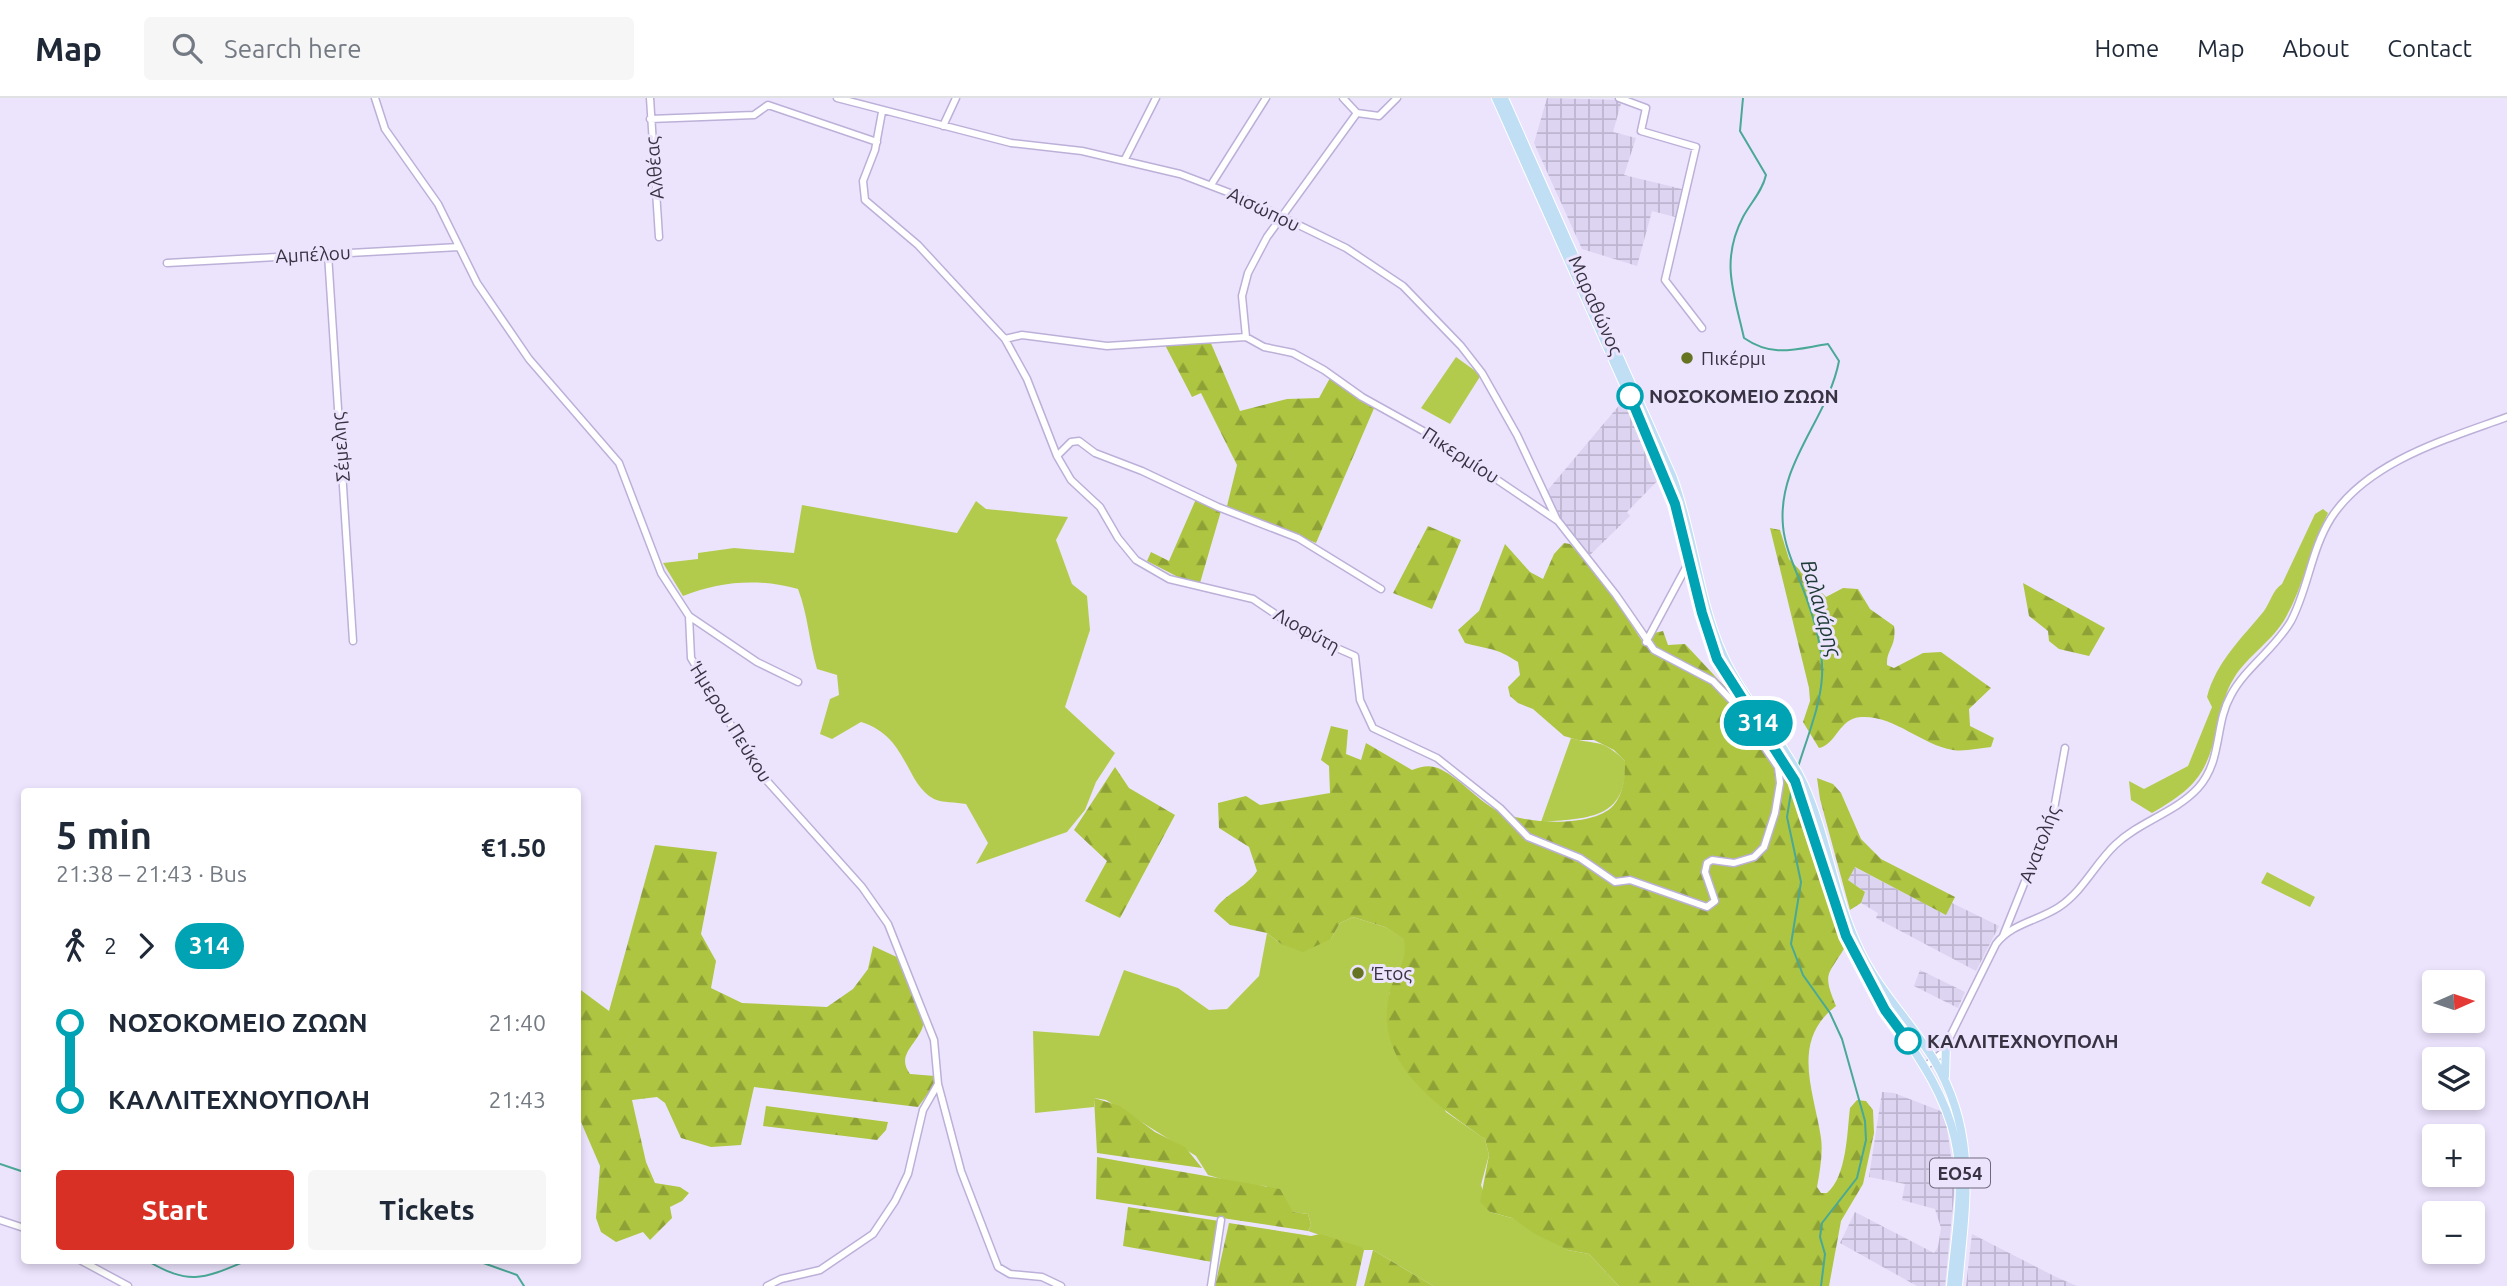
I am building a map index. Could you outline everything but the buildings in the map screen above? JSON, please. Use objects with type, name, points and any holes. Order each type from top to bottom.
[{"type":"main road","name":"Μαραθώνος","points":[[1496,98],[1656,454],[1675,504],[1702,613],[1717,659],[1789,763]]},
{"type":"main road","name":"Μαραθώνος","points":[[1504,98],[1673,478],[1723,655],[1789,763],[1802,790],[1856,942],[1878,982],[1932,1057],[1956,1110],[1966,1169],[1967,1209],[1958,1286]]},
{"type":"main road","name":"Μαραθώνος","points":[[1802,790],[1832,900],[1850,945],[1885,1010],[1924,1063],[1951,1123],[1958,1157],[1960,1209],[1951,1286]]},
{"type":"main road","points":[[1922,1044],[1935,1045],[1946,1041],[1946,1086]]},
{"type":"street","points":[[375,98],[385,129],[438,204],[477,283],[529,359],[618,463],[662,573],[689,616],[770,670],[798,682]]},
{"type":"street","name":"Αλθέας","points":[[650,98],[659,237]]},
{"type":"street","name":"Αισώπου","points":[[837,98],[882,112],[1022,145],[1082,151],[1125,159],[1211,184],[1346,248],[1404,286],[1461,346],[1482,373],[1517,435],[1558,521]]},
{"type":"street","points":[[867,108],[871,98]]},
{"type":"street","points":[[943,126],[956,98]]},
{"type":"street","points":[[1125,159],[1156,98]]},
{"type":"street","points":[[1211,184],[1266,98]]},
{"type":"street","points":[[1343,98],[1357,113],[1380,116],[1397,98]]},
{"type":"street","points":[[1619,98],[1646,109],[1641,131],[1696,148],[1665,280],[1702,328]]},
{"type":"street","points":[[650,119],[754,115],[770,105],[877,142]]},
{"type":"street","points":[[882,112],[877,142],[863,181],[865,200],[919,245],[1005,339],[1027,379],[1057,456],[1064,453],[1071,442],[1079,441],[1094,453],[1142,471],[1218,508],[1298,538],[1381,589]]},
{"type":"street","points":[[1246,337],[1242,288],[1264,244],[1357,113]]},
{"type":"street","name":"Αμπέλου","points":[[167,263],[458,247]]},
{"type":"street","name":"Σέμελης","points":[[328,254],[353,641]]},
{"type":"street","name":"Πικερμίου","points":[[1005,339],[1022,335],[1107,346],[1246,337],[1264,346],[1293,352],[1362,397],[1434,437],[1558,521],[1616,594],[1646,642],[1671,662],[1713,681],[1736,705],[1778,767],[1780,783],[1770,832],[1760,852],[1742,862],[1707,863],[1705,869],[1714,904]]},
{"type":"street","points":[[2003,936],[2017,926],[2061,906],[2085,884],[2116,844],[2181,804],[2207,776],[2215,761],[2230,696],[2289,625],[2318,544],[2331,518],[2350,495],[2392,464],[2507,417]]},
{"type":"street","name":"Λιοφύτη","points":[[1057,456],[1073,483],[1100,507],[1118,538],[1136,560],[1178,582],[1253,599],[1305,634],[1355,656],[1360,700],[1373,728],[1437,758],[1500,808],[1528,837],[1580,858],[1615,882],[1630,880],[1707,907],[1714,904]]},
{"type":"street","points":[[1646,642],[1690,560]]},
{"type":"street","name":"Ήμερου Πεύκου","points":[[689,616],[688,650],[691,658],[759,772],[862,887],[888,924],[934,1040],[938,1084],[968,1192],[998,1267],[1010,1274],[1042,1277],[1061,1286]]},
{"type":"street","name":"Ανατολής","points":[[1924,1063],[1946,1041],[2003,936],[2054,809],[2065,748]]},
{"type":"street","points":[[768,1286],[780,1279],[820,1269],[873,1234],[903,1185],[923,1110],[938,1084]]},
{"type":"street","points":[[0,1220],[21,1227]]},
{"type":"street","points":[[1211,1286],[1221,1220]]},
{"type":"street","points":[[87,1264],[128,1286]]},
{"type":"shaded area","points":[[1547,98],[1622,100],[1613,132],[1636,138],[1624,175],[1686,190],[1679,218],[1652,211],[1637,266],[1582,249],[1534,143]]},
{"type":"shaded area","points":[[1627,396],[1662,476],[1627,512],[1630,516],[1590,555],[1561,521],[1547,491]]},
{"type":"shaded area","points":[[1854,867],[1945,914],[1952,903],[1999,926],[1976,971],[1876,918],[1878,913],[1861,903],[1865,892],[1848,880]]},
{"type":"shaded area","points":[[1920,970],[1965,992],[1958,1008],[1914,986]]},
{"type":"shaded area","points":[[1882,1092],[1894,1093],[1943,1112],[1946,1121],[1955,1185],[1945,1286],[1917,1286],[1840,1243],[1855,1212],[1934,1253],[1938,1247],[1941,1228],[1935,1209],[1902,1200],[1905,1184],[1869,1177]]},
{"type":"shaded area","points":[[1972,1234],[2056,1277],[2077,1286],[1966,1286]]},
{"type":"green space","points":[[1210,341],[1240,411],[1287,399],[1319,398],[1330,378],[1375,406],[1316,543],[1227,506],[1237,465],[1201,393],[1192,397],[1164,343]]},
{"type":"green space","points":[[1456,357],[1481,375],[1450,424],[1421,408]]},
{"type":"green space","points":[[1196,499],[1221,511],[1200,583],[1180,578],[1147,561],[1151,552],[1169,561]]},
{"type":"green space","points":[[976,501],[986,509],[1068,517],[1056,540],[1072,584],[1087,596],[1090,630],[1065,707],[1115,753],[1096,782],[1085,810],[1067,832],[976,864],[988,843],[966,804],[937,800],[924,792],[888,738],[861,722],[832,739],[820,734],[830,699],[839,695],[837,675],[817,669],[798,589],[754,582],[725,584],[683,596],[663,563],[698,559],[698,553],[734,548],[794,553],[802,505],[957,533]]},
{"type":"green space","points":[[2323,509],[2328,513],[2292,605],[2281,626],[2246,662],[2231,683],[2211,751],[2200,775],[2181,794],[2152,813],[2131,800],[2129,781],[2144,789],[2188,766],[2212,707],[2207,697],[2211,684],[2231,651],[2282,584],[2315,514]]},
{"type":"green space","points":[[1428,526],[1461,540],[1432,609],[1393,593]]},
{"type":"green space","points":[[1770,528],[1780,530],[1789,559],[1826,597],[1843,588],[1858,589],[1870,609],[1894,626],[1894,639],[1887,665],[1894,668],[1923,653],[1941,652],[1991,688],[1969,709],[1970,726],[1994,738],[1991,747],[1953,750],[1929,742],[1885,720],[1861,717],[1848,722],[1830,742],[1819,748],[1803,722],[1810,701],[1809,688]]},
{"type":"green space","points":[[1564,543],[1570,544],[1603,581],[1644,644],[1654,633],[1663,631],[1668,645],[1685,644],[1742,705],[1785,771],[1805,820],[1821,882],[1845,947],[1831,969],[1828,980],[1836,1006],[1822,1020],[1813,1035],[1809,1051],[1811,1085],[1822,1144],[1817,1187],[1821,1193],[1827,1193],[1839,1176],[1845,1153],[1850,1108],[1857,1100],[1866,1101],[1873,1110],[1874,1133],[1863,1184],[1841,1221],[1829,1286],[1619,1286],[1589,1254],[1568,1250],[1535,1234],[1512,1218],[1490,1212],[1480,1202],[1489,1155],[1485,1139],[1448,1112],[1413,1080],[1400,1062],[1391,1042],[1387,1020],[1389,995],[1404,956],[1404,939],[1385,927],[1353,917],[1340,923],[1331,939],[1303,952],[1281,944],[1267,933],[1230,925],[1214,911],[1257,871],[1249,847],[1219,828],[1218,803],[1246,796],[1260,805],[1330,793],[1329,766],[1321,760],[1331,726],[1348,730],[1346,754],[1361,760],[1366,743],[1412,770],[1427,766],[1438,768],[1487,805],[1505,814],[1537,821],[1572,821],[1603,813],[1613,806],[1622,790],[1625,761],[1614,750],[1594,740],[1578,740],[1564,736],[1533,709],[1518,703],[1510,696],[1508,687],[1520,675],[1518,662],[1498,651],[1465,643],[1458,630],[1479,611],[1505,544],[1530,572],[1543,579],[1554,554]]},
{"type":"green space","points":[[2023,583],[2105,628],[2089,656],[2059,649],[2049,641],[2048,631],[2029,616]]},
{"type":"green space","points":[[1571,738],[1604,745],[1625,761],[1620,795],[1612,805],[1601,812],[1574,819],[1541,822]]},
{"type":"green space","points":[[1115,767],[1129,788],[1175,815],[1120,918],[1085,901],[1107,861],[1074,830]]},
{"type":"green space","points":[[1817,778],[1833,784],[1841,793],[1861,839],[1881,859],[1955,897],[1946,915],[1855,867],[1848,880],[1865,892],[1861,903],[1850,910],[1820,799]]},
{"type":"green space","points":[[655,845],[717,852],[701,934],[716,961],[711,988],[742,1003],[827,1007],[853,989],[868,969],[873,946],[901,959],[924,1015],[919,1035],[907,1054],[906,1067],[910,1074],[935,1076],[935,1084],[918,1107],[754,1087],[741,1145],[711,1147],[681,1138],[665,1103],[657,1097],[632,1100],[646,1162],[655,1183],[680,1187],[689,1193],[682,1201],[670,1207],[672,1218],[650,1240],[643,1232],[616,1242],[601,1232],[596,1218],[600,1166],[581,1122],[581,990],[609,1011]]},
{"type":"green space","points":[[2267,872],[2315,897],[2310,907],[2261,883]]},
{"type":"green space","points":[[1353,917],[1385,927],[1405,939],[1407,956],[1389,994],[1446,1112],[1485,1139],[1489,1155],[1481,1185],[1490,1212],[1512,1218],[1568,1250],[1589,1254],[1619,1286],[1433,1286],[1373,1250],[1364,1250],[1308,1231],[1311,1225],[1308,1214],[1293,1212],[1266,1186],[1242,1185],[1208,1175],[1196,1156],[1106,1100],[1094,1098],[1094,1107],[1035,1113],[1033,1031],[1099,1036],[1124,970],[1178,988],[1209,1010],[1227,1009],[1259,976],[1267,933],[1281,944],[1331,939],[1340,923]]},
{"type":"green space","points":[[1094,1098],[1120,1106],[1155,1132],[1185,1147],[1202,1168],[1097,1153]]},
{"type":"green space","points":[[766,1106],[888,1122],[886,1130],[877,1140],[763,1126]]},
{"type":"green space","points":[[1097,1157],[1280,1189],[1293,1212],[1308,1214],[1311,1225],[1308,1231],[1096,1199]]},
{"type":"green space","points":[[1128,1207],[1219,1221],[1212,1262],[1123,1246]]},
{"type":"green space","points":[[1229,1223],[1311,1236],[1320,1234],[1361,1247],[1364,1250],[1356,1286],[1215,1286]]},
{"type":"green space","points":[[1373,1250],[1433,1286],[1364,1286]]},
{"type":"waterway","name":"Βαλανάρης","points":[[1743,98],[1740,131],[1766,175],[1743,217],[1732,248],[1731,277],[1744,338],[1775,350],[1795,350],[1828,344],[1839,361],[1825,402],[1795,461],[1783,503],[1786,544],[1815,623],[1822,665],[1818,701],[1798,767]]},
{"type":"waterway","name":"Βαλανάρης","points":[[1792,786],[1787,817],[1801,882],[1791,944],[1803,975],[1830,1013],[1842,1039],[1865,1121],[1866,1140],[1857,1178],[1822,1223],[1820,1237],[1825,1254],[1821,1286]]},
{"type":"waterway","points":[[0,1164],[21,1171]]},
{"type":"waterway","points":[[154,1264],[174,1274],[197,1277],[238,1264]]},
{"type":"waterway","points":[[486,1264],[517,1275],[524,1286]]},
{"type":"bus line","name":"314","points":[[1630,396],[1675,504],[1702,613],[1717,659],[1795,781],[1846,936],[1885,1010],[1908,1041]]},
{"type":"place","name":"Πικέρμι","points":[[1687,358]]},
{"type":"place","name":"ΝΟΣΟΚΟΜΕΙΟ ΖΩΩΝ","points":[[1630,396]]},
{"type":"place","name":"Έτος","points":[[1358,973]]},
{"type":"place","name":"ΚΑΛΛΙΤΕΧΝΟΥΠΟΛΗ","points":[[1908,1041]]}]
